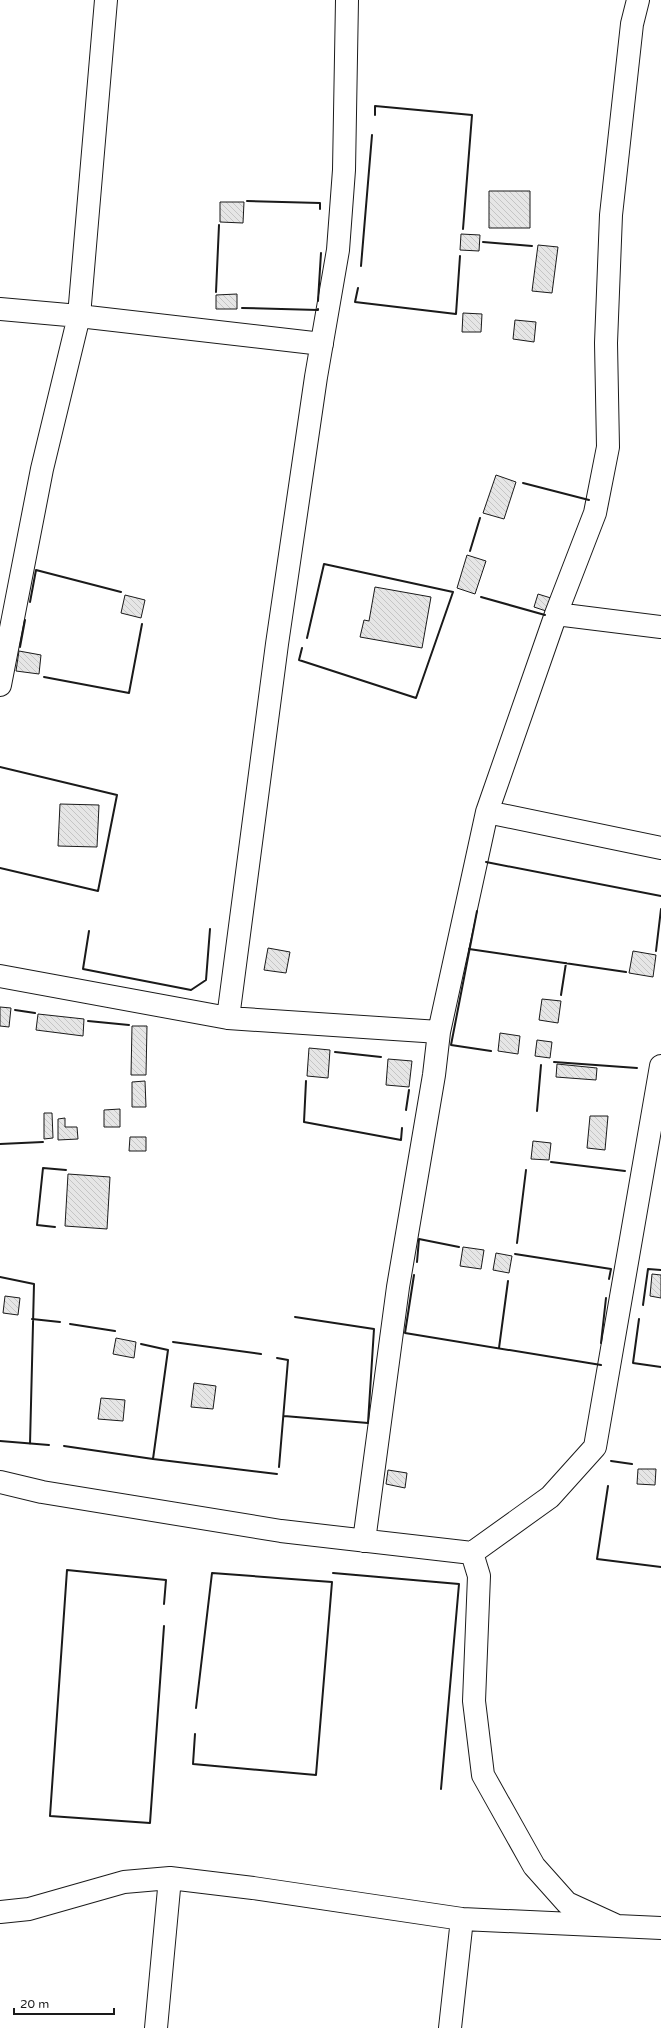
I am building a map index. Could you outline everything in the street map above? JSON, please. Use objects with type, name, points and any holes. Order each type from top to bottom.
[{"type":"street","points":[[0,685],[42,469],[79,316],[106,0]]},
{"type":"street","points":[[228,1018],[277,644],[322,344],[338,250],[344,170],[347,0]]},
{"type":"street","points":[[364,1541],[398,1287],[434,1075],[439,1032],[487,812],[556,614],[595,513],[608,447],[606,343],[611,215],[631,32],[638,0]]},
{"type":"street","points":[[0,309],[79,316],[322,344]]},
{"type":"street","points":[[556,614],[661,627]]},
{"type":"street","points":[[487,812],[661,848]]},
{"type":"street","points":[[0,976],[228,1018],[439,1032]]},
{"type":"street","points":[[0,1482],[42,1492],[266,1529],[472,1553],[550,1497],[595,1447],[661,1066]]},
{"type":"street","points":[[472,1553],[479,1576],[474,1701],[483,1775],[534,1866],[567,1903],[615,1926]]},
{"type":"street","points":[[0,1912],[29,1909],[124,1882],[170,1878],[253,1888],[462,1918],[661,1928]]},
{"type":"street","points":[[156,2028],[170,1878]]},
{"type":"street","points":[[450,2028],[462,1918]]},
{"type":"building","points":[[489,191],[530,191],[530,228],[489,228]]},
{"type":"building","points":[[220,202],[244,202],[243,223],[220,222]]},
{"type":"building","points":[[461,234],[480,235],[479,251],[460,250]]},
{"type":"building","points":[[538,245],[558,247],[552,293],[532,291]]},
{"type":"building","points":[[237,294],[237,309],[216,309],[216,295]]},
{"type":"building","points":[[463,313],[482,314],[481,332],[462,332]]},
{"type":"building","points":[[515,320],[536,322],[534,342],[513,339]]},
{"type":"building","points":[[496,475],[516,482],[504,519],[483,513]]},
{"type":"building","points":[[467,555],[486,561],[475,594],[457,588]]},
{"type":"building","points":[[375,587],[431,597],[422,648],[360,637],[364,620],[369,621]]},
{"type":"building","points":[[538,594],[554,599],[549,612],[534,607]]},
{"type":"building","points":[[125,595],[145,600],[141,618],[121,613]]},
{"type":"building","points":[[19,651],[41,655],[39,674],[16,671]]},
{"type":"building","points":[[60,804],[99,805],[97,847],[58,846]]},
{"type":"building","points":[[268,948],[290,952],[286,973],[264,970]]},
{"type":"building","points":[[633,951],[656,955],[653,977],[629,973]]},
{"type":"building","points":[[542,999],[561,1001],[558,1023],[539,1020]]},
{"type":"building","points":[[0,1007],[11,1008],[9,1027],[0,1026]]},
{"type":"building","points":[[38,1014],[84,1019],[83,1036],[36,1030]]},
{"type":"building","points":[[132,1026],[147,1026],[146,1075],[131,1075]]},
{"type":"building","points":[[500,1033],[520,1036],[518,1054],[498,1051]]},
{"type":"building","points":[[537,1040],[552,1042],[550,1058],[535,1056]]},
{"type":"building","points":[[309,1048],[330,1050],[328,1078],[307,1076]]},
{"type":"building","points":[[388,1059],[412,1061],[409,1087],[386,1085]]},
{"type":"building","points":[[557,1064],[597,1068],[596,1080],[556,1077]]},
{"type":"building","points":[[145,1081],[146,1107],[132,1107],[132,1082]]},
{"type":"building","points":[[120,1109],[120,1127],[104,1127],[104,1110]]},
{"type":"building","points":[[44,1113],[52,1113],[53,1138],[44,1139]]},
{"type":"building","points":[[590,1116],[608,1116],[605,1150],[587,1148]]},
{"type":"building","points":[[65,1118],[65,1127],[77,1127],[78,1139],[58,1140],[58,1119]]},
{"type":"building","points":[[130,1137],[146,1137],[146,1151],[129,1151]]},
{"type":"building","points":[[533,1141],[551,1143],[549,1160],[531,1159]]},
{"type":"building","points":[[68,1174],[110,1177],[107,1229],[65,1226]]},
{"type":"building","points":[[463,1247],[484,1250],[481,1269],[460,1266]]},
{"type":"building","points":[[496,1253],[512,1256],[509,1273],[493,1270]]},
{"type":"building","points":[[652,1274],[661,1275],[661,1298],[650,1296]]},
{"type":"building","points":[[5,1296],[20,1298],[18,1315],[3,1313]]},
{"type":"building","points":[[116,1338],[136,1342],[134,1358],[113,1354]]},
{"type":"building","points":[[194,1383],[216,1386],[213,1409],[191,1407]]},
{"type":"building","points":[[101,1398],[125,1400],[123,1421],[98,1419]]},
{"type":"building","points":[[638,1469],[656,1469],[655,1485],[637,1484]]},
{"type":"building","points":[[388,1470],[407,1473],[405,1488],[386,1484]]},
{"type":"wall","points":[[375,115],[375,106],[472,115],[463,229]]},
{"type":"wall","points":[[361,266],[372,135]]},
{"type":"wall","points":[[247,201],[320,203],[320,209]]},
{"type":"wall","points":[[216,292],[219,225]]},
{"type":"wall","points":[[483,242],[532,246]]},
{"type":"wall","points":[[318,301],[321,253]]},
{"type":"wall","points":[[358,288],[355,302],[456,314],[460,256]]},
{"type":"wall","points":[[242,308],[318,309]]},
{"type":"wall","points":[[523,483],[589,500]]},
{"type":"wall","points":[[470,551],[480,518]]},
{"type":"wall","points":[[302,648],[299,660],[416,698],[453,592],[324,564],[307,638]]},
{"type":"wall","points":[[30,602],[36,570],[121,592]]},
{"type":"wall","points":[[481,597],[545,615]]},
{"type":"wall","points":[[20,647],[25,620]]},
{"type":"wall","points":[[44,677],[129,693],[142,624]]},
{"type":"wall","points":[[0,767],[117,795],[98,891],[0,868]]},
{"type":"wall","points":[[486,862],[661,896]]},
{"type":"wall","points":[[656,951],[661,909]]},
{"type":"wall","points":[[477,911],[451,1045],[491,1051]]},
{"type":"wall","points":[[89,931],[83,969],[191,990],[206,980],[210,929]]},
{"type":"wall","points":[[469,949],[626,972]]},
{"type":"wall","points":[[561,995],[566,963]]},
{"type":"wall","points":[[15,1010],[35,1013]]},
{"type":"wall","points":[[88,1021],[129,1025]]},
{"type":"wall","points":[[335,1052],[381,1057]]},
{"type":"wall","points":[[554,1062],[637,1068]]},
{"type":"wall","points":[[537,1111],[541,1065]]},
{"type":"wall","points":[[306,1081],[304,1122],[401,1140],[402,1128]]},
{"type":"wall","points":[[406,1110],[409,1090]]},
{"type":"wall","points":[[0,1144],[43,1142]]},
{"type":"wall","points":[[551,1162],[625,1171]]},
{"type":"wall","points":[[55,1227],[37,1225],[43,1168],[66,1170]]},
{"type":"wall","points":[[517,1243],[526,1170]]},
{"type":"wall","points":[[417,1262],[419,1239],[459,1247]]},
{"type":"wall","points":[[515,1254],[611,1269],[609,1279]]},
{"type":"wall","points":[[643,1305],[648,1269],[661,1270]]},
{"type":"wall","points":[[414,1275],[405,1333],[601,1365]]},
{"type":"wall","points":[[0,1277],[34,1284],[30,1444]]},
{"type":"wall","points":[[499,1348],[508,1281]]},
{"type":"wall","points":[[601,1343],[606,1298]]},
{"type":"wall","points":[[284,1416],[368,1423],[374,1329],[295,1317]]},
{"type":"wall","points":[[32,1319],[60,1322]]},
{"type":"wall","points":[[639,1319],[633,1363],[661,1367]]},
{"type":"wall","points":[[70,1324],[115,1331]]},
{"type":"wall","points":[[173,1342],[261,1354]]},
{"type":"wall","points":[[64,1446],[153,1459],[168,1350],[141,1344]]},
{"type":"wall","points":[[277,1358],[288,1360],[279,1467]]},
{"type":"wall","points":[[0,1441],[49,1445]]},
{"type":"wall","points":[[153,1459],[277,1474]]},
{"type":"wall","points":[[611,1461],[632,1464]]},
{"type":"wall","points":[[608,1486],[597,1559],[661,1567]]},
{"type":"wall","points":[[164,1604],[166,1580],[67,1570],[50,1816],[150,1823],[164,1626]]},
{"type":"wall","points":[[195,1734],[193,1764],[316,1775],[332,1582],[212,1573],[196,1708]]},
{"type":"wall","points":[[333,1573],[459,1584],[441,1789]]}]
